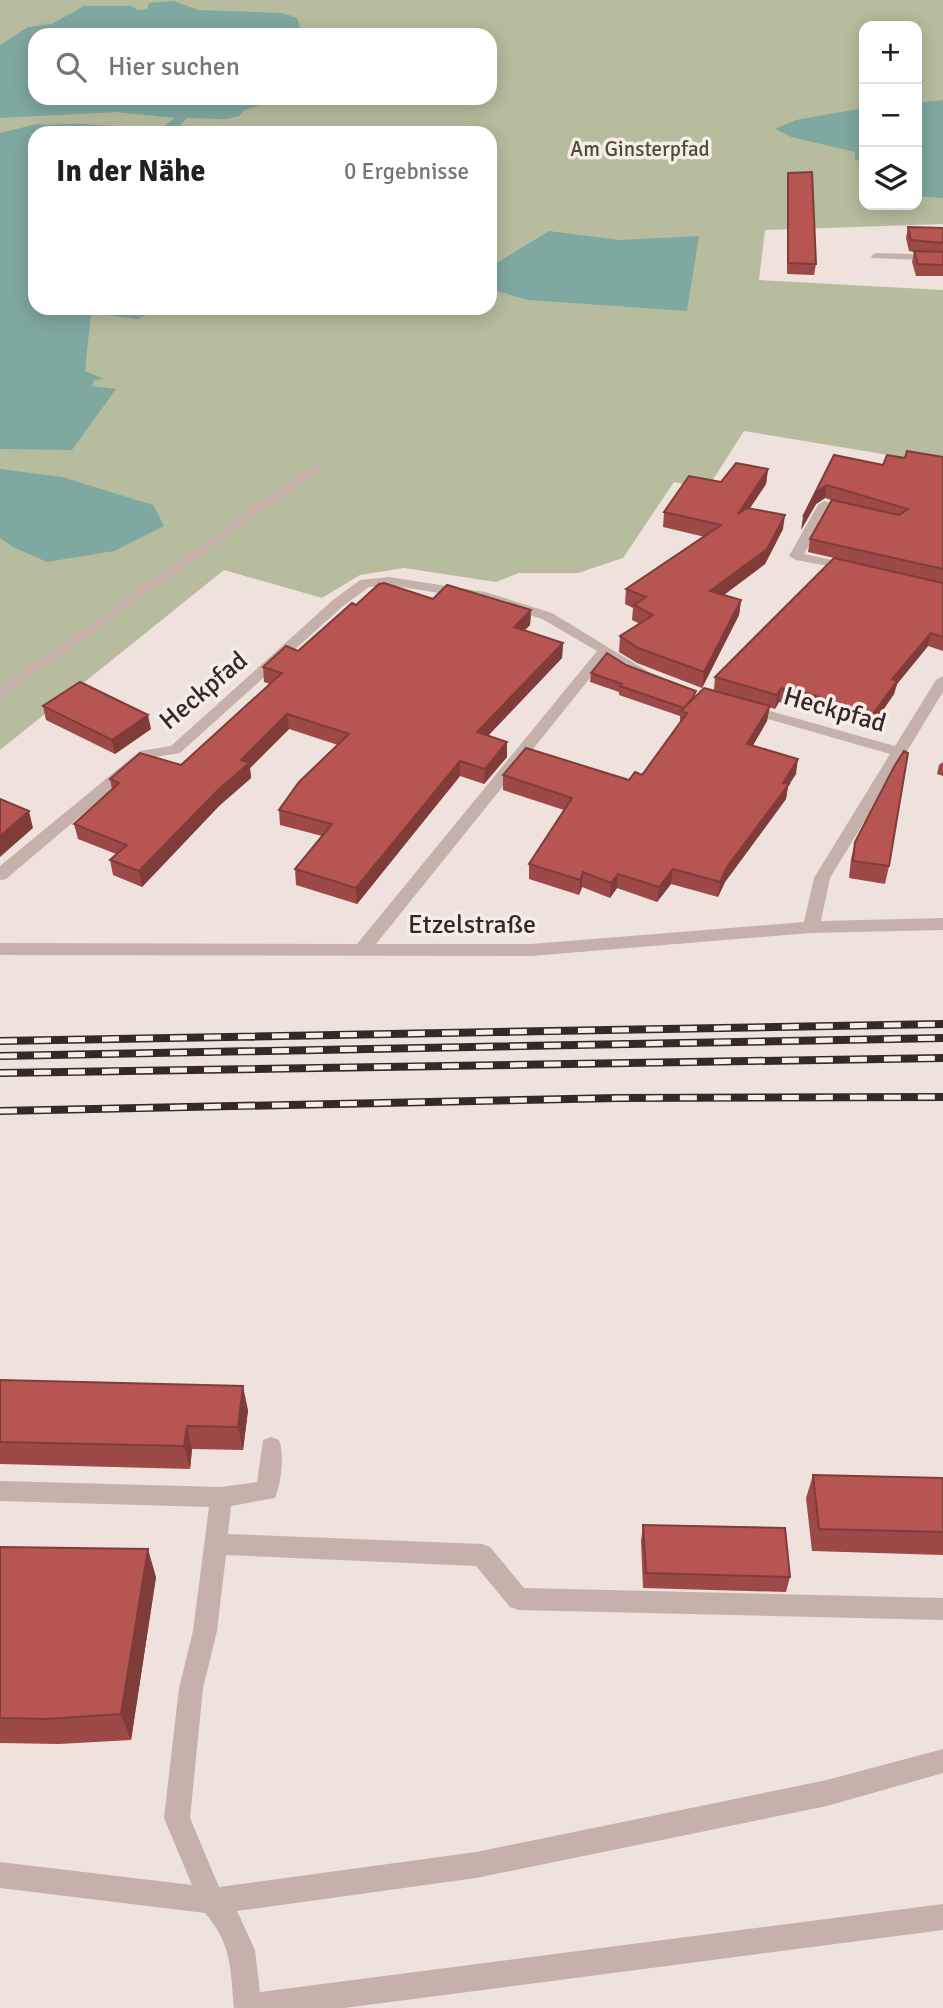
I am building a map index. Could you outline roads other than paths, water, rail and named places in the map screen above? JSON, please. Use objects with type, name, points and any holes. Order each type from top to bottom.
[{"type":"street","points":[[876,256],[943,258]]},
{"type":"street","points":[[0,695],[318,467]]},
{"type":"street","points":[[860,513],[824,505],[796,556],[863,571]]},
{"type":"street","name":"Heckpfad","points":[[0,875],[145,754],[175,750],[338,603],[365,583],[389,581],[485,596],[547,617],[631,668],[656,679]]},
{"type":"street","points":[[362,949],[605,650]]},
{"type":"street","name":"Heckpfad","points":[[811,927],[822,878],[943,680]]},
{"type":"street","name":"Heckpfad","points":[[732,704],[898,752]]},
{"type":"street","name":"Etzelstraße","points":[[0,949],[531,950],[811,927],[943,925]]},
{"type":"street","points":[[0,1491],[221,1497],[267,1491],[271,1447]]},
{"type":"street","points":[[221,1497],[205,1631],[191,1688],[177,1818],[212,1901],[231,1922],[245,1954],[247,2007],[943,1917]]},
{"type":"street","points":[[215,1544],[482,1555],[518,1599],[943,1609]]},
{"type":"street","points":[[0,1875],[212,1901],[476,1865],[827,1793],[943,1761]]},
{"type":"water","points":[[173,1],[199,10],[283,13],[297,18],[300,26],[28,28],[28,105],[260,105],[244,110],[239,116],[226,119],[187,118],[179,126],[164,126],[175,118],[116,112],[0,118],[0,45],[28,27],[52,24],[84,6],[131,6],[138,10],[147,9],[149,3]]},
{"type":"water","points":[[943,100],[943,198],[922,196],[922,102]]},
{"type":"water","points":[[859,109],[859,161],[855,159],[855,152],[791,137],[775,129],[796,120]]},
{"type":"water","points":[[81,124],[118,126],[29,126]]},
{"type":"water","points":[[28,126],[28,315],[91,315],[85,371],[104,379],[94,380],[92,386],[116,389],[72,450],[0,449],[0,133]]},
{"type":"water","points":[[549,231],[620,240],[699,236],[687,311],[528,300],[497,291],[497,263]]},
{"type":"water","points":[[107,315],[146,315],[138,319]]},
{"type":"water","points":[[0,469],[62,477],[153,505],[164,526],[114,551],[47,562],[13,547],[0,538]]},
{"type":"railway","points":[[0,1041],[943,1024]]},
{"type":"railway","points":[[0,1056],[943,1038]]},
{"type":"railway","points":[[0,1073],[943,1058]]},
{"type":"railway","points":[[0,1111],[618,1098],[943,1097]]},
{"type":"park label","name":"Am Ginsterpfad","points":[[640,149]]}]
